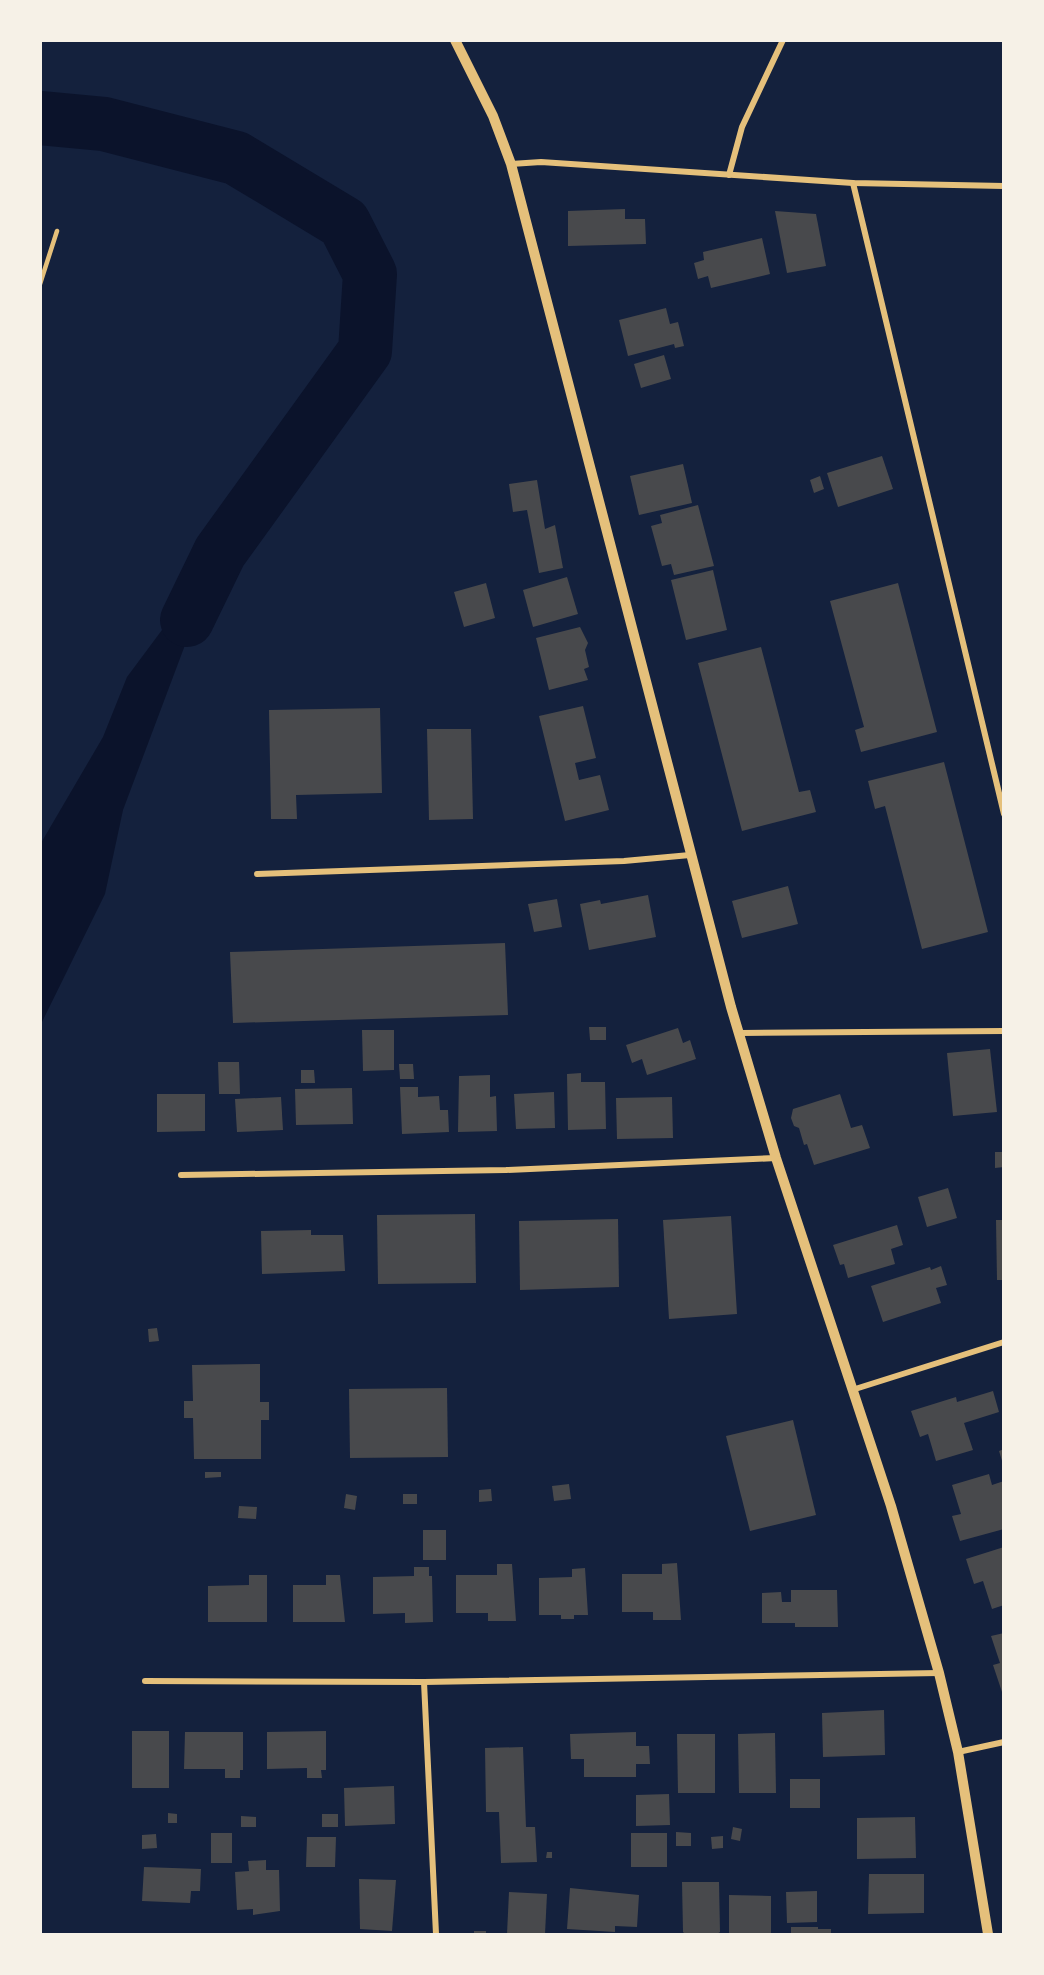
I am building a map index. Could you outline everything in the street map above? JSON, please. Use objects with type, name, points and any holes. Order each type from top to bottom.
[{"type":"street","points":[[454,40],[493,116],[511,164],[690,855],[776,1158],[891,1506],[939,1672],[958,1752],[988,1935]]},
{"type":"street","points":[[729,175],[742,127],[783,40]]},
{"type":"street","points":[[511,164],[541,162],[853,183],[1004,186]]},
{"type":"street","points":[[853,183],[1004,814]]},
{"type":"street","points":[[257,874],[624,861],[690,855]]},
{"type":"street","points":[[741,1033],[1004,1031]]},
{"type":"street","points":[[181,1175],[506,1170],[776,1158]]},
{"type":"street","points":[[852,1390],[1004,1342]]},
{"type":"street","points":[[145,1681],[424,1682],[939,1672]]},
{"type":"street","points":[[424,1682],[436,1935]]},
{"type":"street","points":[[958,1752],[1004,1742]]},
{"type":"lane","points":[[40,284],[57,231]]},
{"type":"water","points":[[220,552],[123,810],[105,894],[41,1024],[41,843],[103,737],[127,677]]},
{"type":"building","points":[[625,209],[625,219],[645,219],[646,244],[568,246],[568,211]]},
{"type":"building","points":[[775,211],[816,214],[826,266],[787,273]]},
{"type":"building","points":[[762,238],[770,274],[711,288],[708,276],[698,279],[694,263],[704,260],[703,252]]},
{"type":"building","points":[[666,308],[670,324],[678,322],[684,346],[675,348],[674,344],[628,356],[619,320]]},
{"type":"building","points":[[664,355],[671,379],[641,388],[634,364]]},
{"type":"building","points":[[882,456],[893,489],[838,507],[827,473]]},
{"type":"building","points":[[683,464],[692,503],[639,515],[630,476]]},
{"type":"building","points":[[820,476],[824,489],[814,493],[810,480]]},
{"type":"building","points":[[537,480],[545,529],[555,525],[563,568],[539,573],[527,510],[513,512],[509,484]]},
{"type":"building","points":[[698,505],[714,566],[674,575],[671,564],[662,566],[651,526],[662,523],[660,515]]},
{"type":"building","points":[[713,570],[727,630],[686,640],[671,580]]},
{"type":"building","points":[[567,577],[578,614],[533,627],[523,590]]},
{"type":"building","points":[[486,583],[495,618],[464,627],[454,592]]},
{"type":"building","points":[[898,583],[937,732],[861,752],[855,730],[864,727],[830,601]]},
{"type":"building","points":[[580,627],[588,643],[585,650],[589,667],[584,669],[588,680],[549,690],[536,638]]},
{"type":"building","points":[[761,647],[799,792],[810,790],[816,812],[742,831],[698,663]]},
{"type":"building","points":[[583,706],[596,758],[575,763],[579,780],[600,775],[609,810],[565,821],[539,716]]},
{"type":"building","points":[[380,708],[382,793],[296,795],[297,819],[271,819],[269,710]]},
{"type":"building","points":[[427,729],[471,729],[473,819],[429,820]]},
{"type":"building","points":[[944,762],[988,932],[922,949],[885,806],[875,809],[868,781]]},
{"type":"building","points":[[788,886],[798,924],[742,938],[732,901]]},
{"type":"building","points":[[648,895],[656,937],[589,950],[580,904],[600,900],[601,904]]},
{"type":"building","points":[[557,899],[562,927],[534,932],[528,904]]},
{"type":"building","points":[[505,943],[508,1015],[233,1023],[230,952]]},
{"type":"building","points":[[589,1027],[606,1027],[606,1040],[590,1040]]},
{"type":"building","points":[[678,1028],[683,1043],[690,1040],[696,1059],[647,1075],[642,1059],[632,1063],[626,1045]]},
{"type":"building","points":[[362,1030],[394,1030],[394,1070],[363,1071]]},
{"type":"building","points":[[990,1049],[997,1112],[953,1116],[947,1053]]},
{"type":"building","points":[[218,1062],[239,1062],[240,1094],[219,1094]]},
{"type":"building","points":[[399,1064],[413,1064],[414,1079],[400,1079]]},
{"type":"building","points":[[301,1070],[314,1070],[315,1083],[301,1083]]},
{"type":"building","points":[[581,1073],[581,1082],[605,1082],[606,1129],[568,1130],[567,1074]]},
{"type":"building","points":[[490,1075],[490,1097],[496,1096],[497,1131],[458,1132],[459,1076]]},
{"type":"building","points":[[400,1087],[418,1087],[418,1097],[439,1096],[440,1110],[448,1110],[449,1132],[402,1134]]},
{"type":"building","points":[[352,1088],[353,1124],[296,1125],[295,1089]]},
{"type":"building","points":[[554,1092],[555,1128],[516,1129],[514,1094]]},
{"type":"building","points":[[157,1094],[205,1094],[205,1131],[157,1132]]},
{"type":"building","points":[[840,1094],[851,1128],[862,1125],[870,1148],[814,1165],[807,1144],[804,1145],[799,1128],[794,1126],[791,1118],[793,1109]]},
{"type":"building","points":[[281,1097],[283,1130],[237,1132],[235,1099]]},
{"type":"building","points":[[672,1097],[673,1138],[617,1139],[616,1098]]},
{"type":"building","points":[[995,1152],[1004,1152],[1004,1167],[995,1168]]},
{"type":"building","points":[[948,1188],[957,1218],[927,1227],[918,1197]]},
{"type":"building","points":[[475,1214],[476,1283],[378,1284],[377,1215]]},
{"type":"building","points":[[731,1216],[737,1314],[669,1319],[663,1220]]},
{"type":"building","points":[[618,1219],[619,1287],[520,1290],[519,1221]]},
{"type":"building","points":[[996,1220],[1004,1220],[1004,1280],[997,1280]]},
{"type":"building","points":[[897,1225],[903,1245],[891,1249],[895,1264],[848,1278],[844,1264],[840,1265],[833,1245]]},
{"type":"building","points":[[311,1230],[311,1235],[343,1235],[345,1271],[262,1274],[261,1231]]},
{"type":"building","points":[[941,1266],[947,1285],[936,1288],[941,1303],[883,1322],[871,1286],[930,1267],[931,1270]]},
{"type":"building","points":[[157,1328],[159,1341],[149,1342],[148,1329]]},
{"type":"building","points":[[260,1364],[260,1402],[269,1402],[269,1420],[261,1420],[261,1459],[194,1459],[193,1418],[184,1418],[184,1401],[193,1401],[192,1365]]},
{"type":"building","points":[[447,1388],[448,1457],[350,1458],[349,1389]]},
{"type":"building","points":[[993,1391],[999,1412],[964,1423],[973,1450],[936,1461],[928,1434],[920,1437],[911,1411],[956,1397],[957,1402]]},
{"type":"building","points":[[793,1420],[816,1515],[750,1531],[726,1436]]},
{"type":"building","points":[[1004,1449],[1004,1464],[1003,1464],[999,1451]]},
{"type":"building","points":[[205,1472],[221,1472],[221,1477],[205,1478]]},
{"type":"building","points":[[989,1474],[992,1485],[1004,1481],[1004,1529],[960,1541],[952,1516],[961,1514],[952,1485]]},
{"type":"building","points":[[569,1484],[571,1499],[554,1501],[552,1486]]},
{"type":"building","points":[[491,1489],[492,1501],[479,1502],[479,1490]]},
{"type":"building","points":[[346,1494],[357,1496],[355,1510],[344,1508]]},
{"type":"building","points":[[403,1494],[417,1494],[417,1504],[403,1504]]},
{"type":"building","points":[[239,1506],[257,1507],[256,1519],[238,1518]]},
{"type":"building","points":[[423,1530],[446,1530],[446,1560],[423,1560]]},
{"type":"building","points":[[1004,1547],[1004,1605],[992,1609],[983,1581],[974,1584],[966,1559]]},
{"type":"building","points":[[677,1563],[681,1620],[653,1620],[653,1612],[622,1612],[622,1574],[662,1574],[662,1564]]},
{"type":"building","points":[[497,1564],[512,1564],[516,1621],[488,1621],[488,1613],[456,1613],[456,1575],[497,1575]]},
{"type":"building","points":[[414,1567],[429,1567],[429,1576],[432,1576],[433,1622],[405,1623],[405,1613],[373,1614],[373,1577],[414,1576]]},
{"type":"building","points":[[585,1568],[588,1615],[574,1615],[574,1619],[561,1619],[561,1615],[539,1615],[539,1578],[572,1577],[572,1569]]},
{"type":"building","points":[[249,1575],[267,1575],[267,1622],[208,1622],[208,1586],[249,1585]]},
{"type":"building","points":[[326,1575],[340,1575],[345,1622],[293,1622],[293,1585],[326,1585]]},
{"type":"building","points":[[791,1590],[837,1590],[838,1627],[795,1627],[795,1623],[762,1623],[762,1593],[781,1592],[782,1602],[791,1602]]},
{"type":"building","points":[[1004,1633],[1004,1692],[1002,1692],[993,1665],[1000,1663],[991,1636]]},
{"type":"building","points":[[884,1710],[885,1755],[823,1757],[822,1713]]},
{"type":"building","points":[[132,1731],[169,1731],[169,1788],[132,1788]]},
{"type":"building","points":[[326,1731],[326,1770],[321,1770],[322,1778],[307,1778],[307,1768],[267,1769],[267,1732]]},
{"type":"building","points":[[185,1732],[243,1732],[243,1770],[240,1770],[240,1778],[225,1778],[225,1769],[184,1769]]},
{"type":"building","points":[[636,1732],[636,1746],[649,1746],[650,1764],[636,1764],[636,1777],[584,1777],[584,1759],[571,1759],[570,1734]]},
{"type":"building","points":[[775,1733],[776,1793],[739,1793],[738,1734]]},
{"type":"building","points":[[677,1734],[715,1734],[715,1793],[678,1793]]},
{"type":"building","points":[[523,1747],[526,1827],[535,1827],[537,1862],[501,1863],[499,1812],[486,1812],[485,1748]]},
{"type":"building","points":[[790,1779],[820,1779],[820,1808],[790,1808]]},
{"type":"building","points":[[394,1786],[395,1824],[345,1826],[344,1788]]},
{"type":"building","points":[[669,1794],[670,1825],[636,1826],[636,1795]]},
{"type":"building","points":[[168,1813],[177,1814],[177,1823],[168,1823]]},
{"type":"building","points":[[322,1814],[338,1814],[338,1827],[322,1827]]},
{"type":"building","points":[[241,1816],[256,1817],[256,1827],[241,1827]]},
{"type":"building","points":[[915,1817],[916,1858],[857,1859],[857,1818]]},
{"type":"building","points":[[733,1827],[742,1829],[740,1841],[731,1839]]},
{"type":"building","points":[[676,1832],[691,1833],[691,1846],[676,1846]]},
{"type":"building","points":[[211,1833],[232,1833],[232,1863],[211,1863]]},
{"type":"building","points":[[631,1833],[667,1833],[667,1867],[631,1867]]},
{"type":"building","points":[[156,1834],[157,1848],[142,1849],[142,1835]]},
{"type":"building","points":[[723,1836],[723,1848],[712,1849],[711,1837]]},
{"type":"building","points":[[307,1837],[336,1837],[335,1867],[306,1867]]},
{"type":"building","points":[[547,1852],[552,1852],[552,1858],[546,1858]]},
{"type":"building","points":[[266,1860],[266,1870],[279,1870],[280,1911],[253,1915],[253,1909],[237,1910],[235,1872],[249,1871],[248,1861]]},
{"type":"building","points":[[144,1867],[201,1869],[200,1891],[191,1891],[190,1903],[142,1901]]},
{"type":"building","points":[[869,1874],[924,1874],[924,1913],[868,1914]]},
{"type":"building","points":[[359,1879],[396,1880],[392,1931],[360,1929]]},
{"type":"building","points":[[682,1882],[719,1882],[720,1932],[717,1934],[685,1934],[683,1932]]},
{"type":"building","points":[[570,1888],[639,1895],[637,1927],[615,1926],[615,1932],[567,1929]]},
{"type":"building","points":[[817,1891],[817,1922],[787,1923],[786,1892]]},
{"type":"building","points":[[509,1892],[547,1894],[545,1934],[507,1934]]},
{"type":"building","points":[[729,1895],[771,1896],[771,1934],[729,1934]]},
{"type":"building","points":[[791,1927],[831,1929],[831,1934],[791,1934]]},
{"type":"building","points":[[474,1931],[486,1931],[486,1934],[474,1934]]},
{"type":"waterway","points":[[40,118],[104,124],[236,158],[344,223],[370,274],[365,351],[220,552],[187,620]]}]
